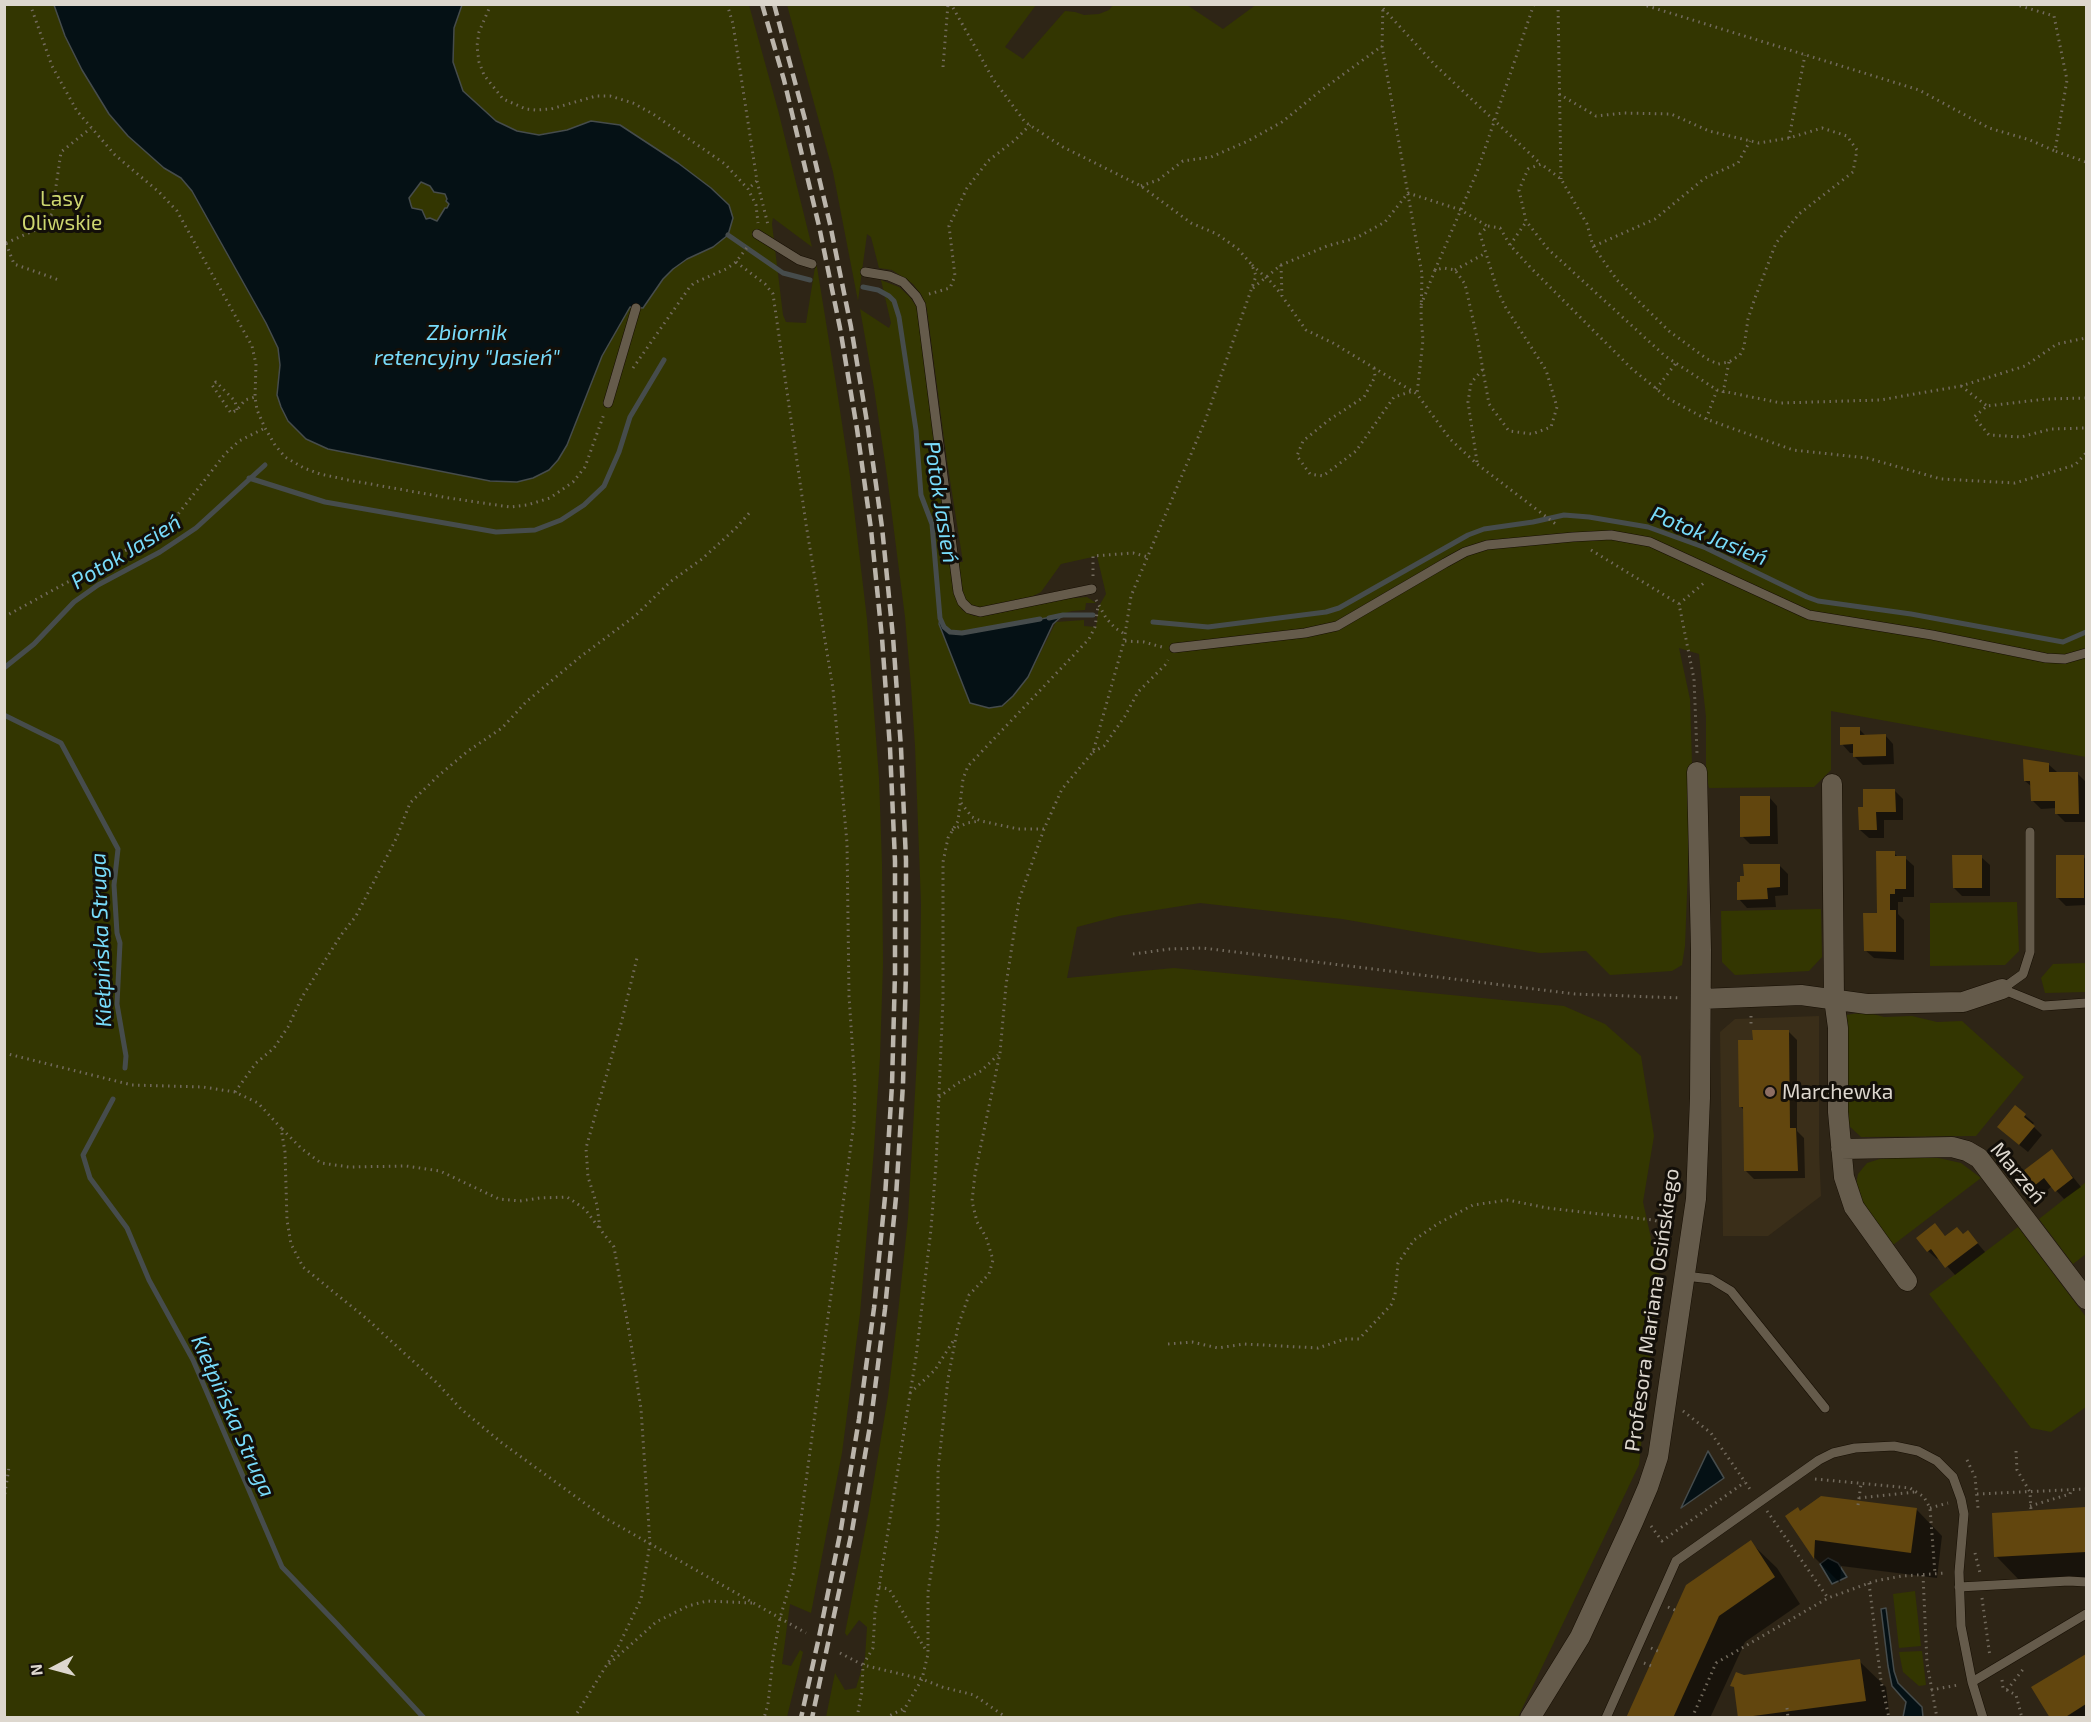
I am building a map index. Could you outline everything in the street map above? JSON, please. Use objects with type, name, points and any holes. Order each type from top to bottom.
[{"type":"street","name":"Profesora Mariana Osińskiego","points":[[1530,1718],[1581,1637],[1648,1487],[1658,1458],[1696,1199],[1701,999],[1698,772]]},
{"type":"street","points":[[1832,784],[1834,999],[1838,1028],[1838,1112],[1844,1177],[1854,1207],[1907,1281]]},
{"type":"street","points":[[1701,999],[1801,995],[1867,1004],[1963,1002],[2002,989]]},
{"type":"street","name":"Marzeń","points":[[1841,1149],[1952,1148],[1967,1151],[1979,1158],[2086,1299]]},
{"type":"lane","points":[[760,236],[799,260],[812,264]]},
{"type":"lane","points":[[865,272],[889,276],[903,282],[921,305],[958,591],[962,602],[969,609],[980,612],[1092,589]]},
{"type":"lane","points":[[608,403],[636,308]]},
{"type":"lane","points":[[1174,648],[1322,630],[1347,620],[1465,552],[1487,545],[1611,535],[1650,542],[1809,615],[1932,635],[2046,658],[2065,659],[2086,653]]},
{"type":"lane","points":[[2002,989],[2023,974],[2030,952],[2030,832]]},
{"type":"lane","points":[[2002,989],[2044,1006],[2086,1003]]},
{"type":"lane","points":[[1685,1276],[1712,1279],[1731,1291],[1825,1408]]},
{"type":"lane","points":[[1606,1718],[1676,1561],[1819,1460],[1833,1453],[1856,1448],[1894,1446],[1918,1451],[1937,1461],[1953,1477],[1961,1499],[1964,1514],[1959,1572],[1961,1626],[1972,1682],[1983,1718]]},
{"type":"lane","points":[[1959,1587],[1981,1584],[2086,1581]]},
{"type":"lane","points":[[1972,1682],[2086,1614]]},
{"type":"path","points":[[30,4],[52,66],[77,111],[115,156],[159,192],[177,211],[255,353],[257,410],[275,445],[285,456],[320,474],[449,498],[510,507],[527,505],[550,498],[573,482],[585,467],[608,403]]},
{"type":"path","points":[[491,4],[479,33],[477,46],[479,62],[484,75],[503,99],[526,109],[536,110],[551,109],[596,96],[610,96],[633,103],[653,114],[725,164],[748,189],[756,205],[760,236]]},
{"type":"path","points":[[630,372],[689,288],[694,283],[736,262],[768,225],[757,181],[733,24],[727,4]]},
{"type":"path","points":[[943,67],[950,4]]},
{"type":"path","points":[[950,4],[993,79],[1025,122],[1064,147],[1141,186],[1191,223],[1217,234],[1238,249],[1282,296],[1306,330],[1333,343],[1415,393],[1450,439],[1477,464],[1609,562],[1680,604],[1694,679],[1698,772]]},
{"type":"path","points":[[1381,4],[1382,46],[1422,274],[1423,340],[1415,393]]},
{"type":"path","points":[[1421,305],[1477,172],[1534,4]]},
{"type":"path","points":[[1557,4],[1561,179]]},
{"type":"path","points":[[1641,4],[1919,90],[1989,128],[2030,140],[2086,162]]},
{"type":"path","points":[[2014,4],[2054,16],[2067,80],[2055,151]]},
{"type":"path","points":[[1382,10],[1494,121],[1561,179],[1587,224],[1593,246],[1617,280],[1669,331],[1707,359],[1718,364],[1729,362],[1740,355],[1744,347],[1748,319],[1776,243],[1799,214],[1853,172],[1857,150],[1847,136],[1822,128],[1789,138],[1760,143],[1709,131],[1671,114],[1624,113],[1596,116],[1559,94]]},
{"type":"path","points":[[1141,186],[1158,180],[1183,161],[1211,157],[1248,141],[1282,122],[1318,92],[1382,46]]},
{"type":"path","points":[[1789,138],[1805,55]]},
{"type":"path","points":[[916,296],[950,288],[955,276],[949,226],[963,195],[988,161],[1030,125]]},
{"type":"path","points":[[59,280],[14,264],[5,241],[40,228],[52,214],[61,152],[91,128]]},
{"type":"path","points":[[1593,246],[1655,219],[1705,178],[1738,163],[1750,141]]},
{"type":"path","points":[[1541,164],[1528,169],[1519,190],[1526,221],[1548,249],[1665,356],[1723,393],[1781,403],[1880,400],[1961,386],[2025,366],[2057,344],[2086,338]]},
{"type":"path","points":[[748,189],[757,181]]},
{"type":"path","points":[[1408,193],[1461,210],[1488,226],[1500,228],[1510,245],[1632,369],[1670,399],[1706,419],[1793,450],[1867,458],[1941,479],[2014,483],[2075,465],[2086,453]]},
{"type":"path","points":[[1252,289],[1281,265],[1327,246],[1356,238],[1385,222],[1408,193]]},
{"type":"path","points":[[1510,245],[1526,221]]},
{"type":"path","points":[[1455,270],[1465,284],[1489,404],[1509,431],[1532,434],[1551,427],[1557,407],[1546,370],[1498,292],[1484,254],[1480,234],[1488,226]]},
{"type":"path","points":[[1435,270],[1443,268],[1455,270],[1484,254]]},
{"type":"path","points":[[736,262],[765,284],[773,294],[806,524],[833,689],[847,843],[849,996],[855,1085],[854,1122],[794,1571],[780,1618],[764,1718]]},
{"type":"path","points":[[1093,752],[1126,635],[1131,596],[1205,421],[1256,276],[1252,265]]},
{"type":"path","points":[[1281,265],[1282,296]]},
{"type":"path","points":[[1723,393],[1729,362]]},
{"type":"path","points":[[1656,389],[1676,363]]},
{"type":"path","points":[[1374,368],[1375,377],[1364,397],[1329,420],[1303,441],[1297,456],[1310,474],[1323,476],[1356,451],[1394,397],[1415,393]]},
{"type":"path","points":[[1477,464],[1468,402],[1471,383],[1483,369]]},
{"type":"path","points":[[237,410],[235,401],[216,382],[212,386],[231,413],[237,410],[245,400],[255,397]]},
{"type":"path","points":[[1961,386],[1987,406]]},
{"type":"path","points":[[1706,419],[1717,390]]},
{"type":"path","points":[[2086,398],[2046,399],[1987,406],[1974,417],[1989,435],[2021,436],[2051,429],[2086,428]]},
{"type":"path","points":[[4,617],[168,527],[225,454],[239,441],[265,428]]},
{"type":"path","points":[[235,1092],[256,1063],[274,1048],[341,935],[356,916],[396,839],[410,803],[468,751],[502,728],[526,702],[635,615],[670,582],[702,560],[752,510]]},
{"type":"path","points":[[1092,589],[1093,556],[1133,553],[1148,557]]},
{"type":"path","points":[[1680,604],[1717,572]]},
{"type":"path","points":[[857,1718],[862,1690],[863,1665],[873,1648],[879,1587],[916,1356],[931,1229],[943,999],[943,862],[948,838],[958,821],[963,779],[968,766],[1089,639],[1095,627],[1098,606],[1115,628],[1126,635]]},
{"type":"path","points":[[903,1718],[905,1708],[922,1679],[928,1654],[928,1592],[938,1527],[938,1470],[948,1379],[957,1335],[969,1295],[989,1274],[993,1260],[987,1236],[977,1222],[972,1201],[975,1174],[1000,1053],[1006,985],[1019,900],[1044,829],[1062,789],[1093,752],[1104,746],[1138,692],[1165,666],[1174,648],[1124,641]]},
{"type":"path","points":[[960,801],[972,817],[981,821],[1018,829],[1044,829]]},
{"type":"path","points":[[952,830],[967,823],[981,821]]},
{"type":"path","points":[[1132,954],[1203,948],[1575,994],[1701,999]]},
{"type":"path","points":[[600,1229],[597,1205],[588,1177],[586,1148],[637,958]]},
{"type":"path","points":[[4,1053],[132,1085],[203,1087],[235,1092],[258,1103],[302,1149],[321,1163],[349,1167],[406,1166],[440,1171],[499,1199],[520,1201],[567,1197],[585,1209],[614,1247],[641,1409],[650,1543],[641,1599],[619,1645],[574,1718]]},
{"type":"path","points":[[939,1097],[958,1083],[981,1071],[1000,1053]]},
{"type":"path","points":[[281,1128],[285,1152],[287,1220],[291,1244],[303,1267],[368,1319],[437,1383],[461,1409],[502,1443],[605,1518],[806,1633]]},
{"type":"path","points":[[1168,1344],[1192,1342],[1218,1348],[1244,1344],[1318,1348],[1345,1340],[1359,1339],[1391,1305],[1395,1295],[1398,1263],[1413,1240],[1439,1223],[1473,1206],[1508,1200],[1593,1214],[1653,1220],[1672,1225],[1690,1238]]},
{"type":"path","points":[[909,1394],[935,1370],[957,1335]]},
{"type":"path","points":[[1683,1411],[1711,1433],[1760,1502]]},
{"type":"path","points":[[2016,1451],[2017,1470],[2030,1492],[2031,1511]]},
{"type":"path","points":[[1968,1460],[1975,1477],[1978,1516]]},
{"type":"path","points":[[4,1500],[9,1467]]},
{"type":"path","points":[[1809,1479],[1910,1488],[1924,1497],[1930,1508],[1935,1574]]},
{"type":"path","points":[[1645,1518],[1662,1541],[1745,1482]]},
{"type":"path","points":[[1858,1505],[1861,1484]]},
{"type":"path","points":[[1978,1494],[2086,1489]]},
{"type":"path","points":[[2030,1506],[2070,1494],[2071,1490]]},
{"type":"path","points":[[1859,1498],[1917,1492]]},
{"type":"path","points":[[1773,1504],[1765,1509],[1828,1598]]},
{"type":"path","points":[[1975,1548],[1990,1659]]},
{"type":"path","points":[[1692,1718],[1716,1663],[1828,1598],[1869,1583],[1902,1576],[1959,1572]]},
{"type":"path","points":[[1923,1575],[1927,1663],[1937,1718]]},
{"type":"path","points":[[1869,1583],[1881,1681],[1889,1718]]},
{"type":"path","points":[[879,1587],[889,1589],[928,1654]]},
{"type":"path","points":[[605,1666],[656,1622],[688,1606],[707,1601],[754,1603]]},
{"type":"path","points":[[1645,1654],[1648,1646],[1660,1652]]},
{"type":"path","points":[[840,1653],[863,1665],[922,1679],[974,1695],[1007,1718]]},
{"type":"path","points":[[1641,1661],[1654,1667]]},
{"type":"path","points":[[2003,1683],[2003,1688],[2016,1695],[2022,1718]]},
{"type":"path","points":[[1931,1690],[1946,1687]]},
{"type":"path","points":[[885,1718],[905,1708]]},
{"type":"path","points":[[1787,1708],[1788,1717]]},
{"type":"shaded area","name":"Marchewka","points":[[1819,1016],[1821,1196],[1768,1236],[1723,1236],[1720,1032],[1735,1019]]},
{"type":"green space","points":[[1257,4],[2086,5],[2086,757],[1831,711],[1831,770],[1814,787],[1709,788],[1706,774],[1706,717],[1699,654],[1679,648],[1690,699],[1692,763],[1685,946],[1682,965],[1672,971],[1610,975],[1586,951],[1540,953],[1342,919],[1200,903],[1119,916],[1077,927],[1067,978],[1174,968],[1564,1006],[1605,1024],[1641,1056],[1654,1136],[1643,1202],[1659,1274],[1639,1465],[1518,1717],[826,1717],[835,1673],[845,1690],[856,1688],[865,1658],[867,1627],[859,1620],[847,1636],[845,1633],[888,1396],[898,1313],[908,1218],[920,1004],[921,903],[911,686],[905,617],[887,476],[860,309],[889,328],[891,323],[881,280],[899,287],[917,307],[955,597],[962,610],[974,616],[985,616],[1063,599],[1087,597],[1096,603],[1086,603],[1085,610],[962,633],[950,632],[940,619],[939,624],[970,703],[1028,677],[1056,622],[1084,620],[1084,626],[1096,627],[1099,606],[1106,594],[1097,556],[1061,564],[1041,592],[1027,599],[980,608],[970,604],[964,598],[958,562],[963,562],[927,310],[922,296],[913,284],[892,270],[879,268],[871,237],[867,234],[858,301],[833,172],[787,5],[1036,5],[1005,47],[1023,59],[1065,11],[1084,15],[1099,14],[1109,10],[1113,5],[1187,5],[1223,29]]},
{"type":"green space","name":"Lasy Oliwskie","points":[[4,5],[749,5],[812,247],[773,218],[783,315],[786,322],[806,323],[816,261],[836,384],[850,476],[867,619],[879,778],[882,864],[883,964],[880,1057],[860,1314],[842,1453],[811,1613],[790,1604],[782,1664],[791,1666],[800,1650],[803,1652],[787,1717],[5,1717]]},
{"type":"green space","points":[[2017,902],[2019,951],[2005,965],[1930,966],[1930,903]]},
{"type":"green space","points":[[1821,909],[1822,957],[1809,971],[1735,975],[1722,962],[1721,911]]},
{"type":"green space","points":[[2086,963],[2086,992],[2045,993],[2041,978],[2053,964]]},
{"type":"green space","points":[[1866,1012],[1884,1017],[1912,1016],[1937,1022],[1962,1021],[2024,1077],[1976,1136],[1861,1137],[1846,1123],[1846,1015]]},
{"type":"green space","points":[[1934,1157],[1961,1163],[1981,1178],[1893,1245],[1861,1203],[1855,1189],[1858,1174],[1867,1163],[1883,1158]]},
{"type":"green space","points":[[2086,1182],[2086,1254],[2073,1264],[2039,1219]]},
{"type":"green space","points":[[2018,1227],[2086,1317],[2086,1407],[2051,1432],[2031,1428],[1929,1294]]},
{"type":"green space","points":[[1915,1591],[1921,1646],[1899,1648],[1893,1594]]},
{"type":"green space","points":[[1922,1651],[1926,1685],[1919,1686],[1903,1672],[1899,1652]]},
{"type":"water","name":"Zbiornik retencyjny \"Jasień\"","points":[[54,5],[462,5],[454,28],[453,62],[463,91],[496,121],[517,131],[539,135],[567,130],[591,121],[620,125],[711,188],[729,205],[733,218],[728,235],[713,247],[687,259],[673,269],[663,279],[643,308],[630,307],[602,356],[567,445],[549,470],[533,478],[517,482],[490,481],[328,449],[306,439],[288,421],[277,395],[280,365],[278,348],[192,191],[181,178],[164,168],[128,136],[109,114],[82,70],[65,36]],"holes":[[[421,182],[430,186],[434,192],[445,194],[449,204],[437,221],[426,219],[422,210],[412,208],[409,198]]]},
{"type":"water","points":[[1063,615],[1053,624],[1028,677],[1013,696],[1002,706],[989,708],[970,703],[939,624],[940,618],[949,632],[962,633]]},
{"type":"water","points":[[1708,1451],[1724,1478],[1681,1508]]},
{"type":"water","points":[[1828,1558],[1838,1563],[1847,1577],[1832,1584],[1820,1564]]},
{"type":"water","points":[[1886,1608],[1894,1671],[1898,1683],[1922,1707],[1923,1717],[1903,1717],[1906,1702],[1892,1686],[1881,1609]]},
{"type":"building","points":[[1840,727],[1860,727],[1860,735],[1886,734],[1886,756],[1853,757],[1853,744],[1840,745]]},
{"type":"building","points":[[2023,759],[2049,763],[2049,772],[2078,772],[2079,814],[2055,814],[2055,801],[2031,801],[2030,781],[2024,781]]},
{"type":"building","points":[[1863,789],[1895,789],[1896,812],[1876,812],[1877,830],[1859,830],[1858,807],[1863,807]]},
{"type":"building","points":[[1740,796],[1770,796],[1770,836],[1740,837]]},
{"type":"building","points":[[1876,851],[1895,851],[1895,856],[1906,856],[1906,889],[1895,889],[1895,894],[1890,894],[1890,910],[1896,910],[1896,952],[1864,951],[1863,913],[1877,913]]},
{"type":"building","points":[[1952,855],[1982,855],[1982,888],[1953,888]]},
{"type":"building","points":[[2056,855],[2084,855],[2084,898],[2056,898]]},
{"type":"building","points":[[1743,864],[1780,864],[1780,887],[1767,888],[1768,899],[1737,900],[1737,882],[1740,882],[1740,876],[1744,876]]},
{"type":"building","points":[[1752,1030],[1789,1030],[1790,1128],[1796,1128],[1798,1171],[1744,1171],[1743,1107],[1739,1107],[1738,1040],[1753,1040]]},
{"type":"building","points":[[2015,1105],[2035,1126],[2019,1145],[1997,1127]]},
{"type":"building","points":[[2052,1149],[2073,1178],[2055,1192],[2044,1178],[2034,1186],[2023,1171]]},
{"type":"building","points":[[1935,1223],[1945,1236],[1957,1227],[1963,1234],[1968,1230],[1978,1243],[1945,1268],[1931,1249],[1927,1252],[1916,1238]]},
{"type":"building","points":[[1821,1496],[1917,1508],[1911,1553],[1815,1540],[1814,1559],[1785,1516],[1798,1507],[1800,1511]]},
{"type":"building","points":[[2086,1507],[2086,1552],[1994,1557],[1992,1513]]},
{"type":"building","points":[[1751,1540],[1775,1577],[1719,1616],[1673,1718],[1626,1718],[1686,1585]]},
{"type":"building","points":[[2086,1654],[2086,1704],[2064,1718],[2050,1718],[2031,1687]]},
{"type":"building","points":[[1860,1659],[1866,1701],[1738,1718],[1734,1687],[1730,1686],[1736,1672],[1744,1675]]},
{"type":"waterway","name":"Potok Jasień","points":[[728,235],[783,273],[810,280]]},
{"type":"waterway","name":"Potok Jasień","points":[[863,287],[878,290],[889,296],[894,301],[899,317],[916,430],[921,495],[932,524],[940,618],[944,627],[950,632],[962,633],[1040,619]]},
{"type":"waterway","points":[[249,478],[325,502],[496,532],[535,530],[561,520],[584,505],[604,486],[619,452],[630,417],[664,360]]},
{"type":"waterway","name":"Potok Jasień","points":[[4,668],[34,644],[74,602],[98,585],[160,552],[196,528],[265,465]]},
{"type":"waterway","name":"Potok Jasień","points":[[1153,622],[1208,627],[1326,612],[1339,608],[1468,535],[1484,529],[1564,515],[1648,527],[1706,548],[1818,601],[1911,614],[2063,642],[2086,632]]},
{"type":"waterway","name":"Potok Jasień","points":[[1049,618],[1063,615],[1093,615]]},
{"type":"waterway","name":"Kiełpińska Struga","points":[[4,715],[61,743],[118,849],[114,885],[117,933],[120,943],[117,1004],[126,1056],[125,1068]]},
{"type":"waterway","name":"Kiełpińska Struga","points":[[113,1099],[83,1155],[90,1178],[127,1228],[149,1280],[193,1360],[282,1567],[424,1718]]},
{"type":"railway","points":[[762,4],[784,80],[819,226],[840,328],[857,429],[871,529],[882,638],[895,861],[892,1085],[885,1197],[874,1308],[841,1529],[801,1718]]},
{"type":"railway","points":[[774,4],[830,224],[868,428],[882,527],[893,637],[906,860],[903,1084],[896,1197],[885,1309],[871,1420],[852,1531],[812,1718]]},
{"type":"place","name":"Marchewka","points":[[1770,1092]]}]
